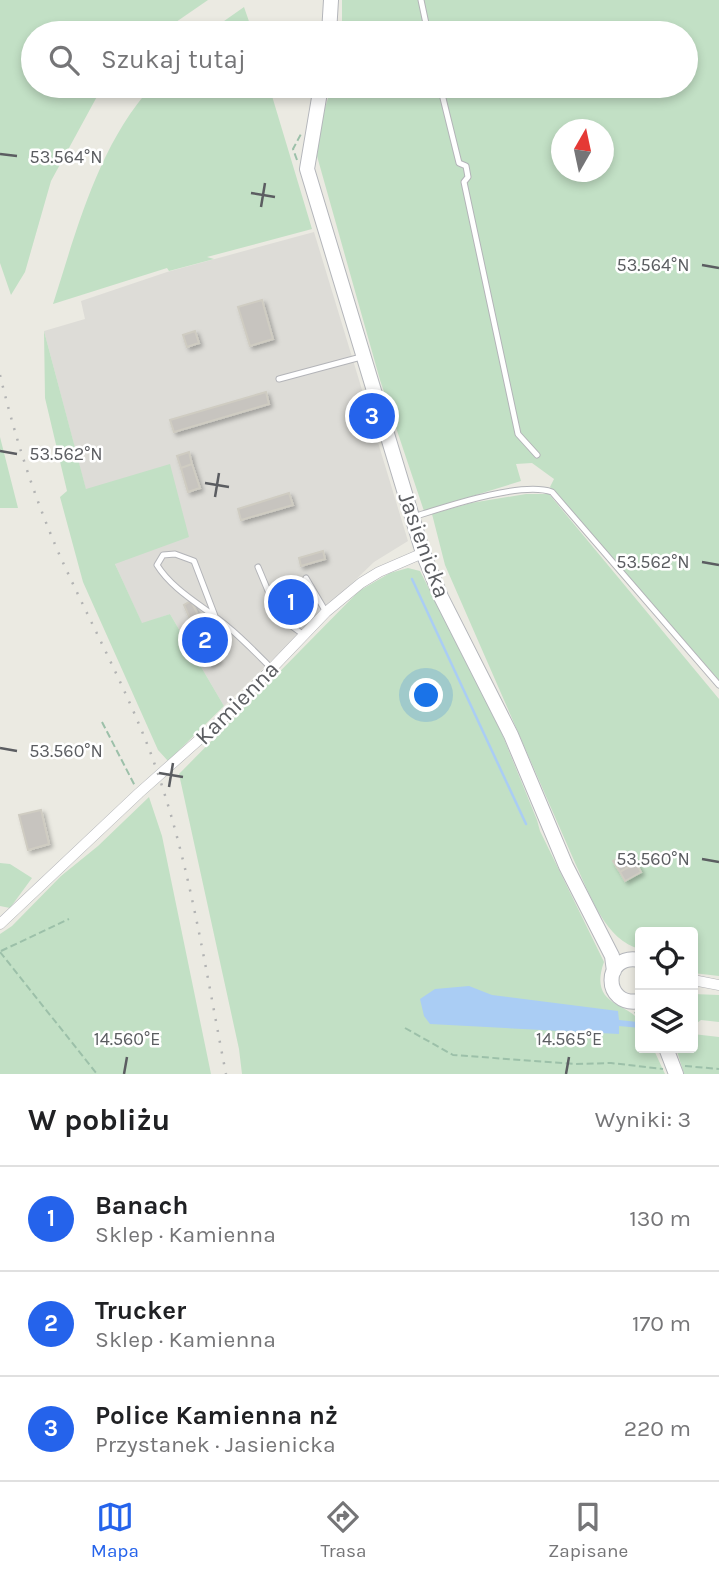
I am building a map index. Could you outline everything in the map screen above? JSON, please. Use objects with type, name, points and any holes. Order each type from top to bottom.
[{"type":"main road","points":[[330,21],[331,0]]},
{"type":"main road","name":"Jasienicka","points":[[319,98],[307,169],[423,553],[441,597],[511,735],[561,855],[612,956],[612,983],[616,993],[624,1000],[635,1003]]},
{"type":"main road","name":"Jasienicka","points":[[586,904],[623,953],[635,958]]},
{"type":"main road","points":[[614,971],[622,961],[635,959]]},
{"type":"main road","points":[[668,1053],[675,1072]]},
{"type":"street","name":"Kamienna","points":[[0,924],[139,793],[228,714],[326,612],[379,572],[423,553]]},
{"type":"street","points":[[698,983],[719,985]]},
{"type":"lane","points":[[421,0],[425,21]]},
{"type":"lane","points":[[443,98],[459,163],[466,166],[468,177],[464,182],[476,246],[518,434],[537,455]]},
{"type":"lane","points":[[279,379],[364,356]]},
{"type":"lane","points":[[413,517],[524,489],[542,488],[552,492],[719,685]]},
{"type":"lane","points":[[215,617],[194,561],[175,554],[163,555],[157,565],[164,576],[215,617],[272,669]]},
{"type":"lane","points":[[258,568],[279,617],[304,635]]},
{"type":"lane","points":[[306,578],[326,612]]},
{"type":"path","points":[[102,722],[139,793]]},
{"type":"path","points":[[69,919],[0,952],[97,1074]]},
{"type":"path","points":[[405,1028],[453,1055],[576,1065],[611,1063],[675,1072],[686,1066],[719,1069]]},
{"type":"shaded area","points":[[314,232],[408,541],[374,562],[224,706],[170,614],[142,624],[115,564],[170,465],[86,490],[44,331],[85,319],[81,301],[167,272]]},
{"type":"green space","points":[[0,0],[208,0],[177,21],[21,21],[21,98],[96,98],[51,181],[25,272],[11,295],[0,263]]},
{"type":"green space","points":[[342,0],[719,0],[719,680],[550,487],[554,479],[532,463],[516,464],[521,481],[424,511],[380,380],[317,156],[320,123],[328,98],[698,98],[698,21],[342,21]]},
{"type":"green space","points":[[244,7],[249,21],[224,21]]},
{"type":"green space","points":[[142,98],[273,98],[312,229],[207,257],[214,259],[169,271],[167,268],[53,304],[91,189],[117,135]]},
{"type":"green space","points":[[44,331],[86,489],[170,464],[189,537],[115,564],[142,623],[170,614],[224,706],[168,761],[158,750],[83,582],[60,497],[67,491],[45,398]]},
{"type":"green space","points":[[0,437],[18,508],[0,508]]},
{"type":"green space","points":[[526,494],[549,494],[719,699],[719,976],[698,974],[698,927],[635,927],[635,947],[618,937],[608,927],[593,903],[445,565],[432,514],[471,503]]},
{"type":"green space","points":[[408,568],[420,571],[500,729],[540,831],[604,962],[600,977],[602,988],[606,996],[635,1016],[635,1053],[655,1053],[665,1074],[242,1074],[239,1049],[179,774],[359,591],[390,573]]},
{"type":"green space","points":[[149,797],[162,836],[211,1074],[0,1074],[0,934],[12,926],[61,876],[98,846]]},
{"type":"green space","points":[[0,863],[10,864],[32,878],[10,908],[0,906]]},
{"type":"green space","points":[[698,994],[719,995],[719,1022],[701,1020],[698,1022]]},
{"type":"green space","points":[[698,1035],[719,1037],[719,1074],[684,1074],[678,1053],[698,1053]]},
{"type":"water","points":[[469,986],[492,995],[618,1011],[619,1020],[635,1022],[635,1028],[619,1026],[619,1034],[430,1024],[424,1016],[420,999],[435,989]]},
{"type":"building","points":[[262,300],[273,339],[250,346],[238,307]]},
{"type":"building","points":[[195,331],[199,343],[187,347],[183,335]]},
{"type":"building","points":[[266,392],[269,404],[174,432],[170,420]]},
{"type":"building","points":[[189,452],[192,464],[181,468],[177,456]]},
{"type":"building","points":[[192,464],[200,488],[188,492],[181,468]]},
{"type":"building","points":[[289,493],[293,505],[241,520],[238,509]]},
{"type":"building","points":[[323,551],[325,559],[301,566],[299,558]]},
{"type":"building","points":[[291,584],[298,607],[286,610],[279,587]]},
{"type":"building","points":[[191,601],[199,617],[191,621],[184,605]]},
{"type":"building","points":[[202,627],[218,660],[209,664],[193,631]]},
{"type":"building","points":[[41,810],[49,844],[28,850],[19,815]]},
{"type":"building","points":[[629,852],[636,863],[620,872],[613,861]]},
{"type":"building","points":[[636,863],[641,872],[625,881],[620,872]]},
{"type":"waterway","points":[[412,579],[526,824]]},
{"type":"railway","points":[[0,375],[42,512],[130,704],[164,793],[195,912],[226,1074]]},
{"type":"place","name":"Police Kamienna nż","points":[[372,416]]},
{"type":"place","name":"Banach","points":[[291,602]]},
{"type":"place","name":"Trucker","points":[[205,640]]}]
